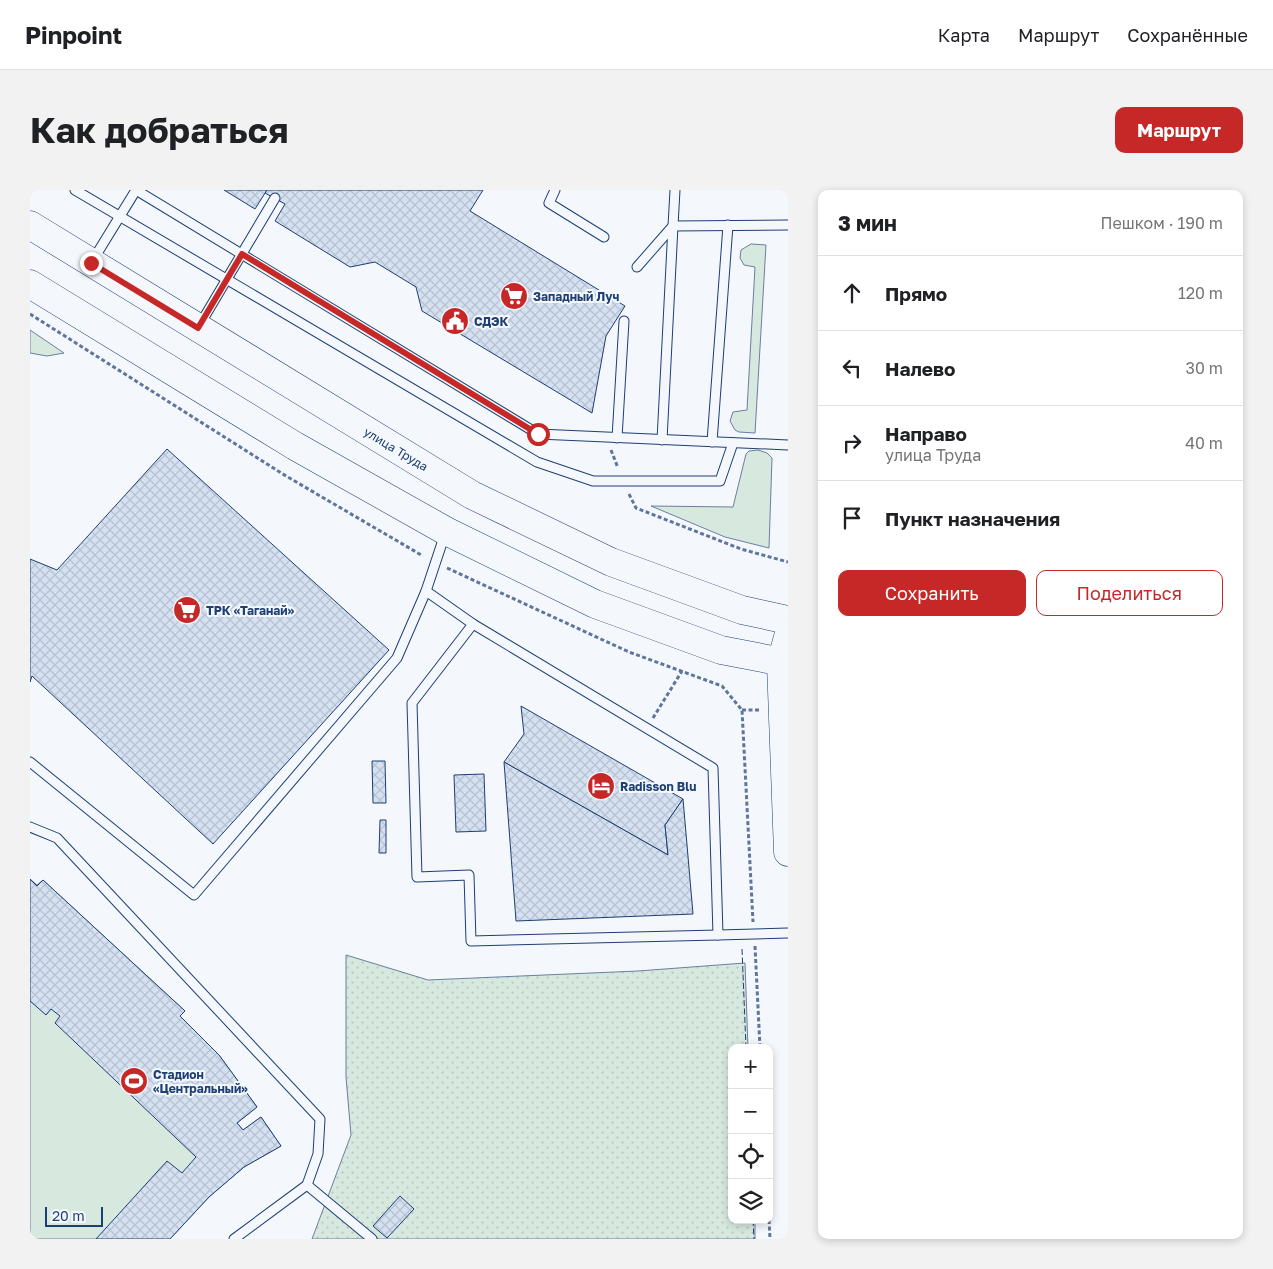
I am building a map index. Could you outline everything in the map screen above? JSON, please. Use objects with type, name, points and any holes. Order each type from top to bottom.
[{"type":"main road","name":"улица Труда","points":[[30,225],[472,495],[611,562],[742,610],[788,620]]},
{"type":"main road","points":[[30,284],[295,446],[446,531],[595,604],[721,650],[784,663]]},
{"type":"main road","points":[[788,637],[784,663],[788,852]]},
{"type":"lane","points":[[75,190],[538,462],[593,481],[720,481],[733,443]]},
{"type":"lane","points":[[91,263],[136,190],[538,434],[788,445]]},
{"type":"lane","points":[[555,190],[549,202],[604,238]]},
{"type":"lane","points":[[662,440],[675,190]]},
{"type":"lane","points":[[198,328],[275,198]]},
{"type":"lane","points":[[712,442],[728,225]]},
{"type":"lane","points":[[637,267],[673,226],[788,225]]},
{"type":"lane","points":[[616,438],[624,320]]},
{"type":"lane","points":[[30,762],[194,895],[397,658],[426,591],[446,531]]},
{"type":"lane","points":[[426,591],[473,624],[713,768],[718,935]]},
{"type":"lane","points":[[473,624],[412,703],[418,877],[469,875],[471,941],[788,933]]},
{"type":"lane","points":[[30,827],[58,838],[320,1119],[318,1154],[307,1185],[234,1239]]},
{"type":"lane","points":[[307,1185],[372,1239]]},
{"type":"path","points":[[606,438],[636,508],[742,549],[788,562]]},
{"type":"path","points":[[647,728],[682,671]]},
{"type":"path","points":[[742,710],[760,1044]]},
{"type":"path","points":[[769,1224],[770,1239]]},
{"type":"shaded area","points":[[751,244],[766,245],[755,433],[739,432],[735,430],[730,421],[733,412],[747,410],[755,267],[744,265],[740,258],[741,250]]},
{"type":"shaded area","points":[[30,330],[64,353],[47,356],[30,353]]},
{"type":"shaded area","points":[[758,450],[767,453],[772,458],[769,548],[725,537],[651,506],[733,507],[746,454],[749,451]]},
{"type":"shaded area","name":"Стадион «Центральный»","points":[[30,879],[37,885],[43,880],[185,1011],[180,1016],[219,1055],[257,1107],[237,1123],[243,1130],[261,1117],[281,1146],[244,1167],[209,1197],[170,1239],[30,1239]]},
{"type":"shaded area","points":[[346,955],[428,980],[638,971],[745,963],[748,1044],[728,1044],[728,1224],[755,1224],[755,1239],[312,1239],[351,1135],[346,1077]]},
{"type":"building","points":[[224,190],[267,190],[255,209]]},
{"type":"building","name":"Западный Луч","points":[[267,190],[483,190],[470,211],[625,306],[606,336],[592,413],[422,311],[416,287],[375,262],[350,267],[275,221],[285,204],[265,193]]},
{"type":"building","name":"ТРК «Таганай»","points":[[167,449],[389,650],[213,844],[32,676],[30,682],[30,559],[57,570]]},
{"type":"building","points":[[521,706],[683,799],[665,825],[668,855],[504,762],[524,734]]},
{"type":"building","points":[[372,761],[385,761],[386,803],[373,803]]},
{"type":"building","points":[[504,762],[668,855],[665,825],[683,799],[693,914],[516,921]]},
{"type":"building","points":[[484,774],[486,831],[456,832],[454,775]]},
{"type":"building","points":[[380,820],[386,820],[386,853],[379,853]]},
{"type":"building","name":"Стадион «Центральный»","points":[[30,879],[37,886],[43,880],[185,1011],[180,1016],[219,1055],[257,1107],[237,1123],[243,1130],[261,1117],[281,1146],[244,1167],[209,1197],[170,1239],[96,1239],[167,1161],[182,1173],[196,1157],[55,1023],[60,1016],[51,1009],[46,1015],[30,1001]]},
{"type":"building","points":[[400,1196],[414,1209],[387,1238],[373,1226]]},
{"type":"fence","points":[[742,949],[746,1044]]},
{"type":"fence","points":[[753,1224],[754,1239]]},
{"type":"place","name":"Западный Луч","points":[[514,296]]},
{"type":"place","name":"СДЭК","points":[[455,321]]},
{"type":"place","name":"ТРК «Таганай»","points":[[187,610]]},
{"type":"place","name":"Radisson Blu","points":[[601,786]]},
{"type":"place","name":"Стадион «Центральный»","points":[[134,1081]]},
{"type":"route","points":[[91,263],[198,328],[242,254],[538,434]]}]
